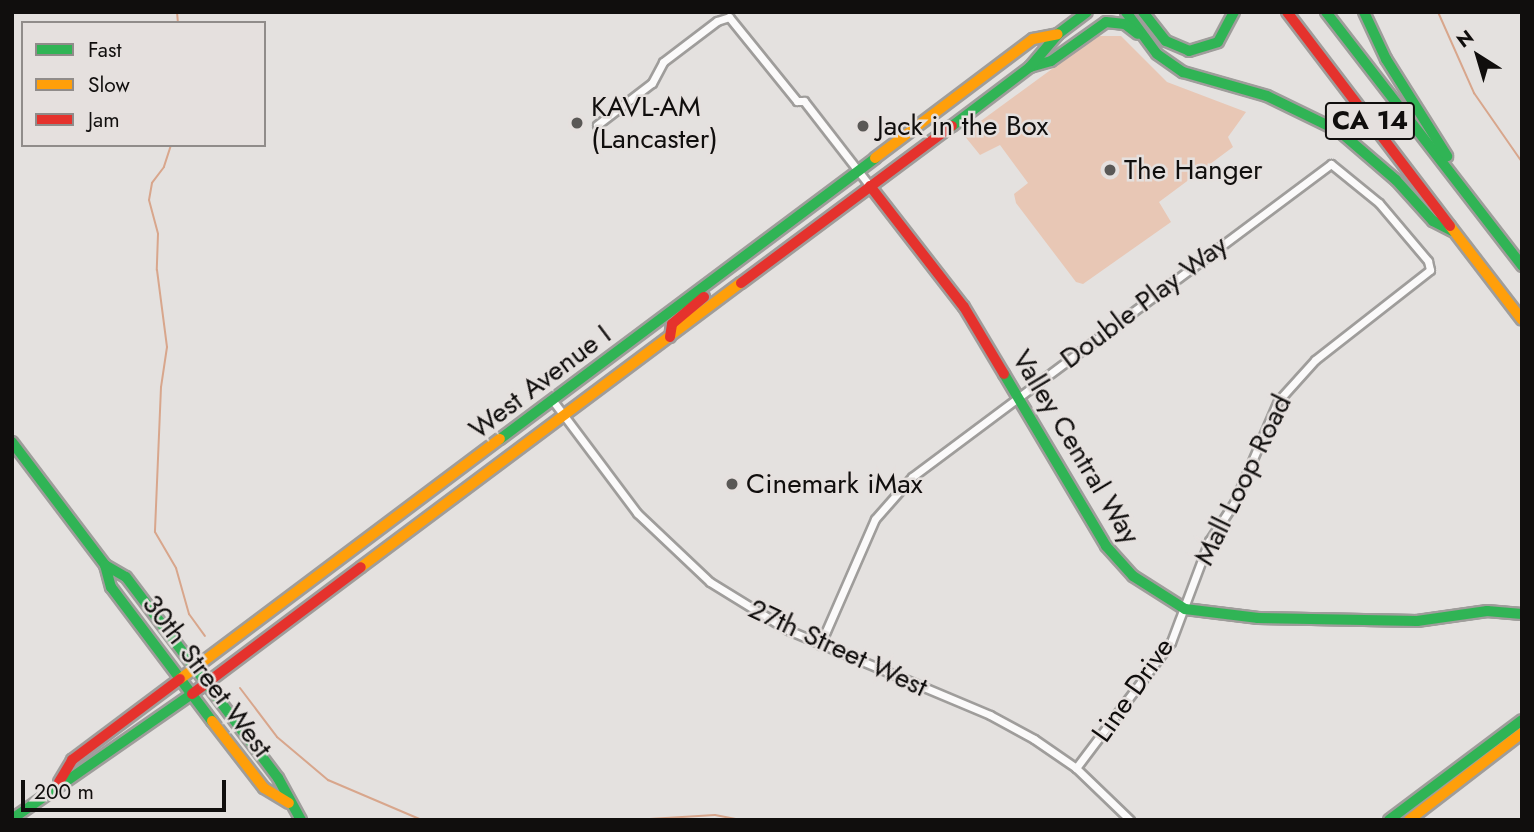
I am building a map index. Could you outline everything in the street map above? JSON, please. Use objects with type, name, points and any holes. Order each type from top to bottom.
[{"type":"main road","name":"West Avenue I","points":[[12,819],[59,782],[84,772],[192,694],[1030,67],[1058,34],[1087,12]]},
{"type":"main road","points":[[1126,12],[1157,54],[1183,72],[1267,96],[1339,131],[1396,180],[1433,221],[1453,231]]},
{"type":"main road","points":[[1143,12],[1166,41],[1189,51],[1218,42],[1230,27],[1234,12]]},
{"type":"main road","name":"CA 14","points":[[1287,12],[1522,320]]},
{"type":"main road","name":"CA 14","points":[[1326,12],[1522,266]]},
{"type":"main road","points":[[1364,12],[1464,190]]},
{"type":"main road","points":[[1030,67],[1051,61],[1106,22],[1125,24],[1145,39]]},
{"type":"main road","name":"West Avenue I","points":[[59,782],[72,760],[1033,39],[1058,34]]},
{"type":"main road","name":"Valley Central Way","points":[[870,186],[964,307],[1106,546],[1133,576],[1185,609],[1258,618],[1417,621],[1487,611],[1522,614]]},
{"type":"main road","points":[[670,337],[668,328],[704,297],[709,284]]},
{"type":"main road","name":"30th Street West","points":[[12,442],[105,565],[111,587],[180,679],[264,788],[289,803]]},
{"type":"main road","name":"30th Street West","points":[[105,565],[126,577],[278,778],[289,803],[301,820]]},
{"type":"main road","points":[[1389,820],[1522,720]]},
{"type":"main road","points":[[1409,820],[1522,733]]},
{"type":"street","points":[[597,125],[652,83],[663,62],[717,21],[729,18],[797,101],[804,101],[870,186]]},
{"type":"street","name":"Double Play Way","points":[[820,645],[875,519],[893,496],[1018,397],[1331,164]]},
{"type":"street","name":"Mall Loop Road","points":[[1185,609],[1209,541],[1234,503],[1278,401],[1315,360],[1430,270],[1428,261],[1379,203],[1331,164]]},
{"type":"street","name":"27th Street West","points":[[553,401],[637,513],[671,550],[739,602],[820,645],[990,715],[1076,768],[1130,820]]},
{"type":"street","name":"Line Drive","points":[[1076,768],[1144,682],[1185,609]]},
{"type":"shaded area","name":"The Hanger","points":[[1097,36],[1121,36],[1167,82],[1246,112],[1228,137],[1233,147],[1159,202],[1171,222],[1083,284],[1076,282],[1016,203],[1014,194],[1028,183],[1000,145],[980,155],[963,134]]},
{"type":"waterway","points":[[177,12],[178,21]]},
{"type":"waterway","points":[[1438,12],[1474,93],[1522,162]]},
{"type":"waterway","points":[[170,147],[164,167],[152,183],[149,200],[158,234],[157,270],[167,347],[161,387],[155,532],[176,568],[189,614],[205,636]]},
{"type":"waterway","points":[[240,688],[277,737],[328,780],[422,820]]},
{"type":"waterway","points":[[633,820],[715,815],[740,820]]},
{"type":"traffic: fast","points":[[952,126],[1030,67],[1058,34],[1087,12]]},
{"type":"traffic: fast","points":[[1126,12],[1157,54],[1183,72],[1267,96],[1339,131],[1396,180],[1433,221],[1453,231]]},
{"type":"traffic: fast","points":[[1143,12],[1166,41],[1189,51],[1218,42],[1234,12]]},
{"type":"traffic: fast","points":[[1326,12],[1522,266]]},
{"type":"traffic: fast","points":[[1364,12],[1386,59],[1447,156]]},
{"type":"traffic: fast","points":[[1030,67],[1051,61],[1106,22],[1125,24],[1138,34]]},
{"type":"traffic: fast","points":[[500,439],[875,158]]},
{"type":"traffic: fast","points":[[1004,374],[1106,546],[1133,576],[1185,609],[1258,618],[1417,621],[1487,611],[1522,614]]},
{"type":"traffic: fast","points":[[12,442],[105,565],[111,587],[212,721]]},
{"type":"traffic: fast","points":[[105,565],[126,577],[278,778],[301,820]]},
{"type":"traffic: fast","points":[[12,819],[192,694]]},
{"type":"traffic: fast","points":[[1389,820],[1522,720]]},
{"type":"traffic: slow","points":[[875,158],[1033,39],[1058,34]]},
{"type":"traffic: slow","points":[[1450,226],[1522,320]]},
{"type":"traffic: slow","points":[[361,567],[741,283]]},
{"type":"traffic: slow","points":[[180,679],[500,439]]},
{"type":"traffic: slow","points":[[212,721],[264,788],[289,803]]},
{"type":"traffic: slow","points":[[1409,820],[1522,733]]},
{"type":"traffic: jam","points":[[1287,12],[1450,226]]},
{"type":"traffic: jam","points":[[741,283],[952,126]]},
{"type":"traffic: jam","points":[[870,186],[964,307],[1004,374]]},
{"type":"traffic: jam","points":[[670,337],[672,324],[704,297]]},
{"type":"traffic: jam","points":[[192,694],[361,567]]},
{"type":"traffic: jam","points":[[59,782],[72,760],[180,679]]},
{"type":"place","name":"KAVL-AM (Lancaster)","points":[[577,123]]},
{"type":"place","name":"Jack in the Box","points":[[863,126]]},
{"type":"place","name":"The Hanger","points":[[1110,170]]},
{"type":"place","name":"Cinemark iMax","points":[[732,484]]}]
